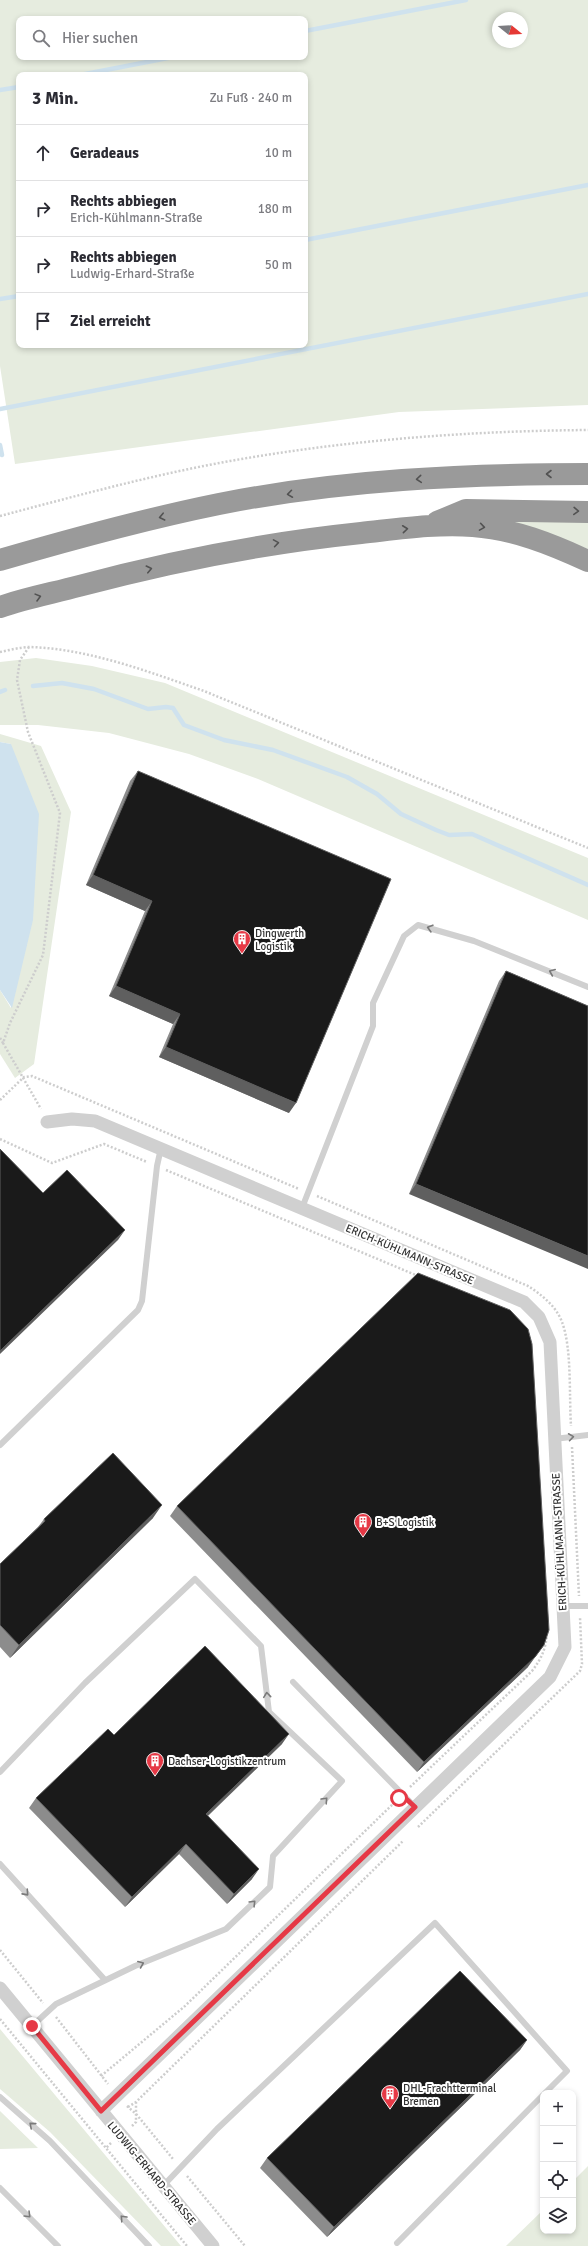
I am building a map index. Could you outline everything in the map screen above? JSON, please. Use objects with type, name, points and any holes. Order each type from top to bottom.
[{"type":"highway","points":[[0,560],[107,529],[235,502],[343,486],[425,478],[588,474]]},
{"type":"highway","points":[[429,526],[466,510],[588,512]]},
{"type":"highway","points":[[0,607],[111,577],[225,551],[308,538],[429,526],[473,526],[517,533],[555,546],[588,561]]},
{"type":"street","name":"ERICH-KÜHLMANN-STRASSE","points":[[47,1122],[72,1119],[95,1121],[524,1302],[540,1317],[550,1342],[565,1647],[550,1677],[101,2111]]},
{"type":"street","name":"LUDWIG-ERHARD-STRASSE","points":[[0,1989],[213,2246]]},
{"type":"lane","points":[[302,1208],[373,1026],[373,1003],[404,936],[418,924],[474,941],[588,987]]},
{"type":"lane","points":[[0,1445],[138,1310],[142,1301],[157,1166],[161,1148]]},
{"type":"lane","points":[[554,1440],[588,1435]]},
{"type":"lane","points":[[0,1772],[85,1683],[196,1579],[261,1646],[269,1712],[342,1781],[273,1856],[270,1887],[226,1929],[135,1966],[56,2004],[32,2026]]},
{"type":"lane","points":[[562,1606],[588,1606]]},
{"type":"lane","points":[[293,1682],[415,1807]]},
{"type":"lane","points":[[0,1864],[105,1980]]},
{"type":"lane","points":[[163,2186],[216,2128],[435,1922],[567,2071],[548,2090]]},
{"type":"lane","points":[[0,2097],[50,2141],[149,2246]]},
{"type":"lane","points":[[397,2243],[540,2098]]},
{"type":"lane","points":[[0,2188],[58,2246]]},
{"type":"path","points":[[0,516],[81,494],[229,461],[385,439],[503,431],[588,430]]},
{"type":"path","points":[[3,1043],[10,1024],[43,955],[60,813],[28,732],[17,680],[20,660],[29,647]]},
{"type":"path","points":[[0,652],[29,647],[82,654],[123,665],[204,691],[588,848]]},
{"type":"path","points":[[0,1038],[24,1076],[47,1122]]},
{"type":"path","points":[[0,1100],[24,1076],[32,1076],[44,1080],[523,1283],[541,1294],[552,1306],[562,1321],[566,1338],[580,1606],[582,1664],[580,1671],[417,1828]]},
{"type":"path","points":[[0,1139],[52,1163],[104,1144],[424,1278]]},
{"type":"path","points":[[102,2076],[191,2001],[402,1795],[532,1671],[541,1660],[546,1646],[548,1632]]},
{"type":"path","points":[[127,2107],[136,2102],[405,1839]]},
{"type":"path","points":[[0,2019],[106,2148]]},
{"type":"shaded area","points":[[0,0],[588,0],[588,405],[399,412],[15,464],[0,366]]},
{"type":"shaded area","points":[[514,522],[588,522],[588,549]]},
{"type":"shaded area","points":[[36,658],[92,666],[165,683],[588,858],[588,920],[258,779],[189,754],[109,733],[38,725],[0,725],[0,662]]},
{"type":"shaded area","points":[[0,734],[41,746],[71,812],[34,1064],[15,1078],[0,1054],[0,990],[11,1008],[11,744],[0,742]]},
{"type":"shaded area","points":[[0,2029],[181,2246],[161,2246],[50,2132],[0,2089]]},
{"type":"shaded area","points":[[0,2111],[38,2148],[0,2149]]},
{"type":"shaded area","points":[[588,2166],[588,2246],[506,2246],[540,2213],[540,2234],[576,2234],[576,2178]]},
{"type":"water","points":[[0,742],[11,744],[39,814],[33,920],[12,1008],[0,990]]},
{"type":"building","name":"Dingwerth Logistik","points":[[138,771],[391,879],[296,1103],[166,1047],[180,1014],[116,986],[152,901],[93,875]]},
{"type":"building","points":[[506,971],[588,1006],[588,1256],[416,1184]]},
{"type":"building","points":[[0,1149],[43,1193],[67,1170],[125,1230],[0,1351]]},
{"type":"building","name":"B+S Logistik","points":[[418,1273],[510,1310],[528,1329],[532,1344],[549,1630],[544,1645],[535,1657],[424,1762],[177,1506]]},
{"type":"building","points":[[113,1453],[162,1505],[19,1645],[0,1625],[0,1564],[45,1521],[44,1519]]},
{"type":"building","name":"Dachser-Logistikzentrum","points":[[205,1646],[289,1734],[206,1814],[259,1869],[234,1894],[186,1844],[132,1897],[36,1798],[108,1729],[114,1735]]},
{"type":"building","name":"DHL-Frachtterminal Bremen","points":[[460,1971],[527,2040],[334,2227],[267,2158]]},
{"type":"waterway","points":[[308,30],[466,0]]},
{"type":"waterway","points":[[96,72],[158,60]]},
{"type":"waterway","points":[[0,90],[16,87]]},
{"type":"waterway","points":[[308,239],[588,185]]},
{"type":"waterway","points":[[0,409],[588,294]]},
{"type":"waterway","points":[[0,299],[16,296]]},
{"type":"waterway","points":[[0,445],[2,455]]},
{"type":"waterway","points":[[33,686],[62,683],[94,689],[148,709],[166,707],[173,708],[184,725],[224,740],[273,750],[347,777],[377,794],[401,814],[436,830],[449,835],[472,834],[588,885]]},
{"type":"waterway","points":[[0,692],[5,690]]},
{"type":"place","name":"Dingwerth Logistik","points":[[242,954]]},
{"type":"place","name":"B+S Logistik","points":[[363,1537]]},
{"type":"place","name":"Dachser-Logistikzentrum","points":[[155,1776]]},
{"type":"place","name":"DHL-Frachtterminal Bremen","points":[[390,2109]]},
{"type":"route","points":[[32,2026],[101,2111],[415,1807],[402,1795],[399,1798]]}]
